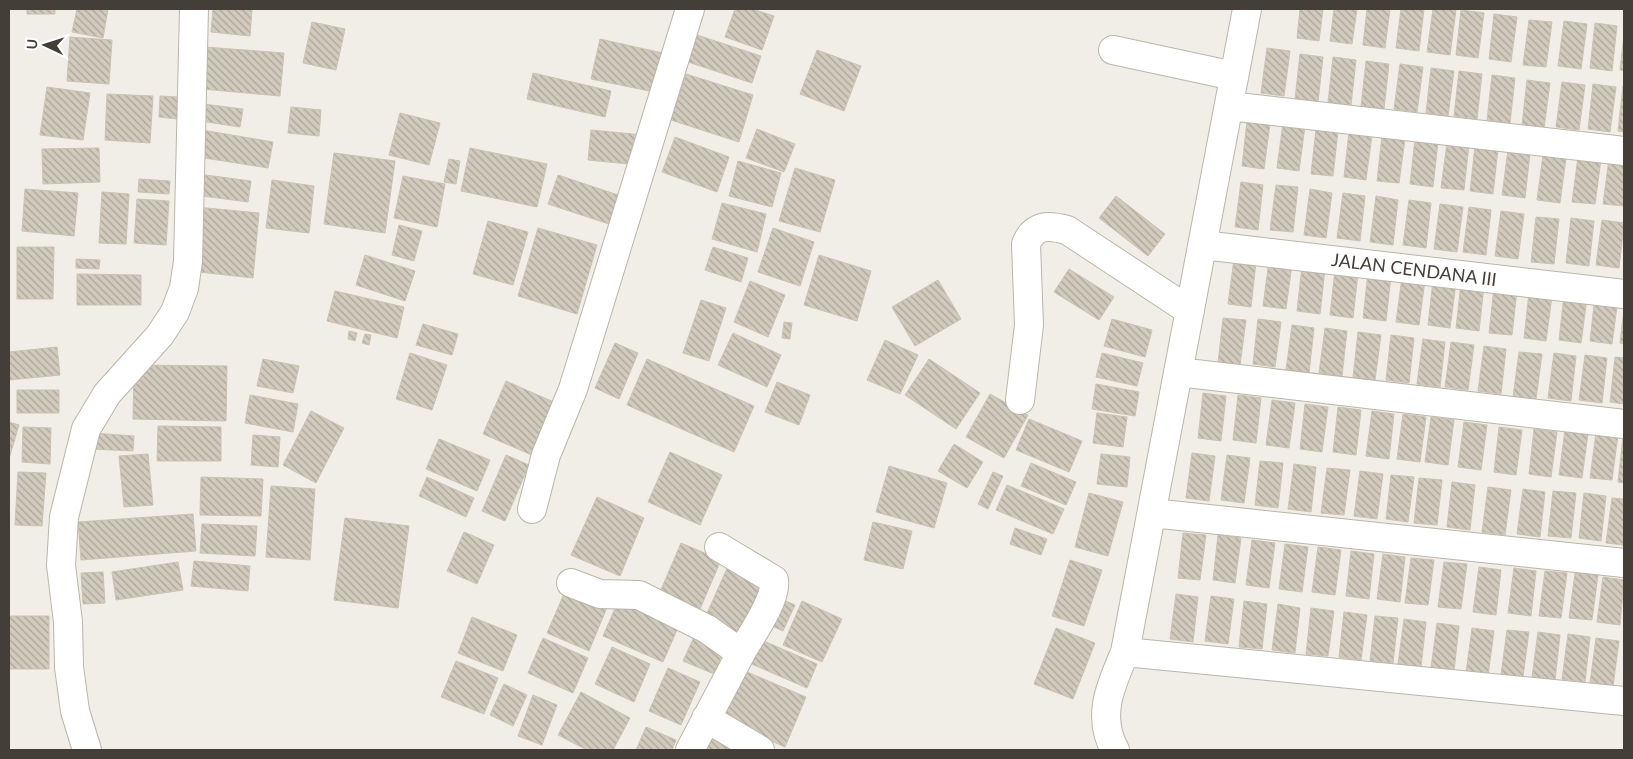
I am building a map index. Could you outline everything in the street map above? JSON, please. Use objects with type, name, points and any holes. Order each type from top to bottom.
[{"type":"street","points":[[87,750],[76,711],[69,667],[68,622],[61,565],[64,517],[86,429],[107,394],[160,335],[175,312],[184,288],[188,261],[194,9]]},
{"type":"street","points":[[532,509],[546,455],[573,389],[588,344],[690,9]]},
{"type":"street","points":[[1115,750],[1106,728],[1106,712],[1110,689],[1125,652],[1247,9]]},
{"type":"street","points":[[1113,50],[1234,76]]},
{"type":"street","points":[[1229,106],[1624,151]]},
{"type":"street","points":[[1020,400],[1028,324],[1026,244],[1029,235],[1038,228],[1046,226],[1067,230],[1190,311]]},
{"type":"street","name":"JALAN CENDANA III","points":[[1203,245],[1624,294]]},
{"type":"street","points":[[1178,372],[1624,424]]},
{"type":"street","points":[[1152,513],[1624,563]]},
{"type":"street","points":[[690,750],[770,599],[774,580],[719,547]]},
{"type":"street","points":[[571,583],[600,594],[639,595],[707,629],[741,653]]},
{"type":"street","points":[[1125,652],[1624,700]]},
{"type":"street","points":[[706,718],[760,750]]},
{"type":"building","points":[[27,9],[55,9],[55,14],[27,14]]},
{"type":"building","points":[[77,9],[108,9],[103,38],[72,32]]},
{"type":"building","points":[[213,9],[252,9],[250,36],[211,32]]},
{"type":"building","points":[[735,9],[752,9],[774,16],[762,50],[725,37]]},
{"type":"building","points":[[1300,9],[1323,9],[1319,41],[1297,38]]},
{"type":"building","points":[[1334,9],[1357,9],[1352,44],[1330,41]]},
{"type":"building","points":[[1367,9],[1390,9],[1385,48],[1363,45]]},
{"type":"building","points":[[1401,9],[1424,9],[1419,51],[1396,48]]},
{"type":"building","points":[[1433,9],[1456,10],[1450,55],[1427,52]]},
{"type":"building","points":[[1461,10],[1484,13],[1478,58],[1456,55]]},
{"type":"building","points":[[1494,14],[1517,17],[1511,62],[1489,59]]},
{"type":"building","points":[[1529,20],[1552,22],[1546,67],[1523,65]]},
{"type":"building","points":[[1564,21],[1587,24],[1581,69],[1558,66]]},
{"type":"building","points":[[312,22],[345,29],[336,70],[303,63]]},
{"type":"building","points":[[1595,23],[1617,26],[1612,71],[1590,68]]},
{"type":"building","points":[[694,34],[761,56],[752,83],[685,61]]},
{"type":"building","points":[[1624,34],[1624,71],[1620,70]]},
{"type":"building","points":[[70,37],[112,40],[109,84],[67,81]]},
{"type":"building","points":[[600,39],[667,54],[659,93],[591,79]]},
{"type":"building","points":[[205,47],[284,53],[280,96],[202,89]]},
{"type":"building","points":[[1267,48],[1290,51],[1284,96],[1261,93]]},
{"type":"building","points":[[817,50],[861,66],[844,111],[800,94]]},
{"type":"building","points":[[1300,54],[1323,57],[1318,102],[1295,99]]},
{"type":"building","points":[[1333,57],[1356,60],[1351,105],[1328,102]]},
{"type":"building","points":[[1366,61],[1389,64],[1384,109],[1361,106]]},
{"type":"building","points":[[1400,64],[1423,67],[1417,112],[1394,109]]},
{"type":"building","points":[[1431,68],[1454,71],[1448,116],[1426,113]]},
{"type":"building","points":[[1459,71],[1482,74],[1477,119],[1454,116]]},
{"type":"building","points":[[533,73],[611,91],[605,117],[527,99]]},
{"type":"building","points":[[686,74],[753,95],[739,142],[671,120]]},
{"type":"building","points":[[1492,75],[1515,78],[1510,123],[1487,120]]},
{"type":"building","points":[[1527,80],[1550,83],[1544,128],[1522,125]]},
{"type":"building","points":[[1562,82],[1585,85],[1579,130],[1556,127]]},
{"type":"building","points":[[1593,84],[1616,87],[1610,132],[1588,129]]},
{"type":"building","points":[[1624,86],[1624,132],[1618,131]]},
{"type":"building","points":[[47,87],[90,93],[83,140],[40,135]]},
{"type":"building","points":[[107,94],[153,96],[150,143],[105,140]]},
{"type":"building","points":[[160,96],[178,97],[177,119],[159,117]]},
{"type":"building","points":[[203,104],[243,109],[240,127],[200,121]]},
{"type":"building","points":[[291,107],[321,110],[319,136],[288,133]]},
{"type":"building","points":[[400,113],[440,123],[429,165],[389,155]]},
{"type":"building","points":[[1247,121],[1270,124],[1264,169],[1242,166]]},
{"type":"building","points":[[1283,123],[1305,126],[1299,171],[1277,168]]},
{"type":"building","points":[[757,129],[795,144],[784,172],[746,158]]},
{"type":"building","points":[[1316,129],[1338,131],[1333,176],[1311,174]]},
{"type":"building","points":[[202,130],[273,142],[268,168],[198,157]]},
{"type":"building","points":[[591,130],[643,135],[639,165],[588,160]]},
{"type":"building","points":[[1349,132],[1372,135],[1366,180],[1344,177]]},
{"type":"building","points":[[1382,136],[1405,139],[1399,183],[1377,181]]},
{"type":"building","points":[[675,137],[729,157],[717,192],[662,172]]},
{"type":"building","points":[[1415,139],[1438,142],[1433,187],[1410,184]]},
{"type":"building","points":[[1447,143],[1469,145],[1464,190],[1441,188]]},
{"type":"building","points":[[1475,146],[1498,149],[1493,194],[1470,191]]},
{"type":"building","points":[[99,148],[100,182],[43,184],[42,149]]},
{"type":"building","points":[[470,148],[547,164],[537,207],[461,191]]},
{"type":"building","points":[[1508,150],[1530,153],[1525,198],[1502,195]]},
{"type":"building","points":[[334,153],[395,161],[385,233],[324,224]]},
{"type":"building","points":[[1543,155],[1566,158],[1560,203],[1537,200]]},
{"type":"building","points":[[1578,157],[1601,159],[1595,204],[1572,202]]},
{"type":"building","points":[[449,159],[460,161],[456,184],[444,182]]},
{"type":"building","points":[[1609,159],[1624,161],[1624,206],[1603,204]]},
{"type":"building","points":[[738,161],[781,173],[772,207],[729,196]]},
{"type":"building","points":[[795,168],[835,180],[820,232],[779,221]]},
{"type":"building","points":[[198,174],[251,181],[248,202],[195,195]]},
{"type":"building","points":[[558,175],[621,196],[612,225],[548,204]]},
{"type":"building","points":[[403,176],[445,184],[437,227],[394,218]]},
{"type":"building","points":[[139,179],[170,181],[169,194],[138,192]]},
{"type":"building","points":[[272,180],[314,186],[309,233],[266,228]]},
{"type":"building","points":[[1241,182],[1263,185],[1258,230],[1235,227]]},
{"type":"building","points":[[1276,185],[1298,187],[1293,232],[1270,230]]},
{"type":"building","points":[[25,189],[78,193],[74,236],[22,231]]},
{"type":"building","points":[[1310,189],[1332,193],[1326,238],[1304,235]]},
{"type":"building","points":[[102,192],[129,194],[126,244],[99,243]]},
{"type":"building","points":[[1343,193],[1365,196],[1360,241],[1337,238]]},
{"type":"building","points":[[1116,196],[1165,234],[1148,256],[1099,218]]},
{"type":"building","points":[[1376,196],[1398,200],[1393,245],[1370,242]]},
{"type":"building","points":[[137,199],[169,201],[166,245],[134,243]]},
{"type":"building","points":[[1409,200],[1431,203],[1426,248],[1403,245]]},
{"type":"building","points":[[722,203],[766,214],[757,252],[712,239]]},
{"type":"building","points":[[1440,204],[1463,207],[1457,252],[1434,249]]},
{"type":"building","points":[[196,207],[259,213],[253,278],[190,271]]},
{"type":"building","points":[[1469,207],[1491,210],[1486,255],[1463,252]]},
{"type":"building","points":[[1501,211],[1524,214],[1518,259],[1495,256]]},
{"type":"building","points":[[1536,217],[1559,219],[1554,264],[1531,262]]},
{"type":"building","points":[[1571,218],[1594,221],[1589,266],[1566,263]]},
{"type":"building","points":[[1602,220],[1624,223],[1619,268],[1596,265]]},
{"type":"building","points":[[488,221],[528,232],[513,285],[473,274]]},
{"type":"building","points":[[399,225],[422,231],[414,261],[392,255]]},
{"type":"building","points":[[538,228],[597,245],[577,314],[518,296]]},
{"type":"building","points":[[773,228],[814,242],[800,286],[758,272]]},
{"type":"building","points":[[17,247],[54,247],[53,299],[17,299]]},
{"type":"building","points":[[713,247],[748,258],[741,282],[705,270]]},
{"type":"building","points":[[365,255],[415,271],[405,301],[356,285]]},
{"type":"building","points":[[819,255],[871,271],[857,321],[804,305]]},
{"type":"building","points":[[76,259],[100,260],[99,269],[76,268]]},
{"type":"building","points":[[1234,259],[1256,262],[1251,307],[1228,304]]},
{"type":"building","points":[[1269,261],[1292,264],[1286,309],[1263,306]]},
{"type":"building","points":[[1302,266],[1325,269],[1320,314],[1297,311]]},
{"type":"building","points":[[1069,269],[1114,297],[1099,320],[1054,292]]},
{"type":"building","points":[[1335,270],[1358,273],[1353,318],[1330,315]]},
{"type":"building","points":[[1368,273],[1391,276],[1386,321],[1363,318]]},
{"type":"building","points":[[77,274],[141,275],[141,305],[77,305]]},
{"type":"building","points":[[1402,277],[1425,280],[1419,325],[1396,322]]},
{"type":"building","points":[[938,280],[961,319],[915,346],[892,307]]},
{"type":"building","points":[[1433,280],[1456,283],[1450,328],[1428,325]]},
{"type":"building","points":[[750,281],[785,295],[768,337],[734,322]]},
{"type":"building","points":[[1461,283],[1484,286],[1479,331],[1456,328]]},
{"type":"building","points":[[1494,288],[1517,290],[1512,335],[1489,333]]},
{"type":"building","points":[[335,291],[404,307],[397,338],[327,321]]},
{"type":"building","points":[[1529,293],[1552,296],[1546,341],[1524,338]]},
{"type":"building","points":[[1564,295],[1587,298],[1581,343],[1559,340]]},
{"type":"building","points":[[1595,296],[1618,299],[1612,344],[1590,341]]},
{"type":"building","points":[[701,300],[726,308],[709,361],[683,353]]},
{"type":"building","points":[[1624,309],[1624,344],[1620,343]]},
{"type":"building","points":[[1223,318],[1246,320],[1240,365],[1218,363]]},
{"type":"building","points":[[1112,319],[1152,330],[1145,357],[1104,346]]},
{"type":"building","points":[[1258,319],[1281,322],[1275,367],[1253,364]]},
{"type":"building","points":[[784,322],[792,323],[790,339],[782,338]]},
{"type":"building","points":[[423,324],[458,334],[452,355],[416,345]]},
{"type":"building","points":[[1292,325],[1314,328],[1309,373],[1286,370]]},
{"type":"building","points":[[1325,328],[1347,331],[1342,376],[1319,373]]},
{"type":"building","points":[[349,331],[357,333],[355,341],[348,339]]},
{"type":"building","points":[[1358,332],[1381,335],[1375,380],[1353,377]]},
{"type":"building","points":[[733,333],[781,355],[767,387],[718,365]]},
{"type":"building","points":[[365,334],[371,335],[369,345],[362,343]]},
{"type":"building","points":[[1391,335],[1414,338],[1409,383],[1386,380]]},
{"type":"building","points":[[1423,339],[1445,342],[1440,387],[1417,384]]},
{"type":"building","points":[[885,340],[918,355],[900,394],[867,380]]},
{"type":"building","points":[[1451,342],[1474,345],[1468,390],[1445,387]]},
{"type":"building","points":[[615,343],[638,353],[619,399],[595,388]]},
{"type":"building","points":[[1484,346],[1506,349],[1501,394],[1478,391]]},
{"type":"building","points":[[57,347],[60,375],[9,380],[9,352]]},
{"type":"building","points":[[1519,352],[1542,354],[1536,399],[1513,397]]},
{"type":"building","points":[[410,353],[447,365],[432,410],[396,399]]},
{"type":"building","points":[[1102,353],[1143,363],[1137,386],[1096,377]]},
{"type":"building","points":[[1554,353],[1576,356],[1571,401],[1548,398]]},
{"type":"building","points":[[1585,355],[1607,358],[1602,403],[1579,400]]},
{"type":"building","points":[[1615,357],[1624,358],[1624,404],[1610,402]]},
{"type":"building","points":[[263,359],[299,366],[293,393],[257,386]]},
{"type":"building","points":[[647,359],[754,406],[734,452],[627,405]]},
{"type":"building","points":[[929,359],[980,393],[956,429],[905,395]]},
{"type":"building","points":[[134,365],[227,366],[226,421],[133,419]]},
{"type":"building","points":[[506,381],[556,403],[534,456],[483,434]]},
{"type":"building","points":[[777,382],[810,395],[799,425],[765,412]]},
{"type":"building","points":[[1096,384],[1139,392],[1135,416],[1092,409]]},
{"type":"building","points":[[17,390],[59,390],[59,413],[17,413]]},
{"type":"building","points":[[1203,393],[1226,396],[1221,441],[1198,438]]},
{"type":"building","points":[[990,394],[1028,415],[1004,458],[966,437]]},
{"type":"building","points":[[250,395],[298,404],[293,432],[245,423]]},
{"type":"building","points":[[1238,395],[1261,398],[1256,443],[1233,440]]},
{"type":"building","points":[[1272,400],[1295,403],[1289,448],[1266,445]]},
{"type":"building","points":[[1305,404],[1328,407],[1322,452],[1300,449]]},
{"type":"building","points":[[1338,407],[1361,410],[1356,455],[1333,452]]},
{"type":"building","points":[[311,411],[344,428],[316,483],[283,465]]},
{"type":"building","points":[[1372,411],[1394,414],[1389,459],[1366,456]]},
{"type":"building","points":[[1097,413],[1127,417],[1123,447],[1093,443]]},
{"type":"building","points":[[1403,414],[1426,417],[1420,462],[1397,459]]},
{"type":"building","points":[[1431,417],[1454,420],[1448,465],[1425,462]]},
{"type":"building","points":[[1029,419],[1082,441],[1069,472],[1016,450]]},
{"type":"building","points":[[9,422],[19,425],[9,459]]},
{"type":"building","points":[[1464,422],[1487,425],[1481,470],[1458,467]]},
{"type":"building","points":[[158,426],[221,427],[221,461],[157,461]]},
{"type":"building","points":[[23,427],[51,428],[50,464],[22,462]]},
{"type":"building","points":[[1499,427],[1522,430],[1516,475],[1494,472]]},
{"type":"building","points":[[1534,429],[1557,432],[1551,477],[1529,474]]},
{"type":"building","points":[[1565,430],[1588,433],[1582,478],[1559,475]]},
{"type":"building","points":[[92,433],[134,436],[133,451],[91,449]]},
{"type":"building","points":[[1596,433],[1618,435],[1612,480],[1590,478]]},
{"type":"building","points":[[253,435],[280,437],[278,467],[251,465]]},
{"type":"building","points":[[1624,438],[1624,483],[1618,482]]},
{"type":"building","points":[[439,439],[490,460],[477,491],[426,469]]},
{"type":"building","points":[[954,444],[983,462],[967,488],[938,471]]},
{"type":"building","points":[[670,452],[722,475],[700,525],[648,502]]},
{"type":"building","points":[[1192,453],[1215,456],[1209,501],[1186,498]]},
{"type":"building","points":[[148,454],[153,505],[124,507],[119,456]]},
{"type":"building","points":[[1101,454],[1130,457],[1127,487],[1097,484]]},
{"type":"building","points":[[506,455],[529,465],[505,521],[482,511]]},
{"type":"building","points":[[1227,455],[1250,458],[1244,503],[1221,500]]},
{"type":"building","points":[[1260,461],[1283,463],[1278,508],[1255,505]]},
{"type":"building","points":[[1031,463],[1076,482],[1066,505],[1021,486]]},
{"type":"building","points":[[1294,464],[1316,467],[1311,512],[1288,509]]},
{"type":"building","points":[[889,466],[947,483],[934,528],[876,512]]},
{"type":"building","points":[[1327,468],[1350,470],[1344,515],[1321,513]]},
{"type":"building","points":[[1360,471],[1383,474],[1377,519],[1354,516]]},
{"type":"building","points":[[18,472],[46,473],[42,526],[15,525]]},
{"type":"building","points":[[993,472],[1003,476],[988,509],[978,504]]},
{"type":"building","points":[[1391,475],[1414,477],[1408,522],[1386,519]]},
{"type":"building","points":[[201,477],[263,479],[261,516],[200,515]]},
{"type":"building","points":[[427,477],[474,498],[466,517],[419,496]]},
{"type":"building","points":[[1419,478],[1442,480],[1437,525],[1414,523]]},
{"type":"building","points":[[1452,482],[1475,485],[1470,530],[1447,527]]},
{"type":"building","points":[[1007,485],[1064,509],[1053,534],[996,510]]},
{"type":"building","points":[[271,486],[315,489],[310,560],[266,557]]},
{"type":"building","points":[[1488,487],[1511,490],[1505,535],[1482,532]]},
{"type":"building","points":[[1523,489],[1545,492],[1540,537],[1517,534]]},
{"type":"building","points":[[1553,491],[1576,493],[1571,538],[1548,536]]},
{"type":"building","points":[[1089,493],[1123,502],[1108,556],[1075,547]]},
{"type":"building","points":[[1584,493],[1606,496],[1601,541],[1579,538]]},
{"type":"building","points":[[597,497],[644,518],[620,576],[571,555]]},
{"type":"building","points":[[1612,498],[1624,499],[1624,545],[1606,543]]},
{"type":"building","points":[[193,514],[196,551],[81,560],[78,522]]},
{"type":"building","points":[[345,518],[409,526],[398,608],[334,600]]},
{"type":"building","points":[[873,522],[912,531],[903,569],[864,560]]},
{"type":"building","points":[[202,524],[257,526],[255,556],[200,553]]},
{"type":"building","points":[[1015,528],[1047,539],[1041,555],[1010,544]]},
{"type":"building","points":[[464,532],[494,545],[477,584],[447,571]]},
{"type":"building","points":[[1183,533],[1206,535],[1200,580],[1178,578]]},
{"type":"building","points":[[1218,535],[1241,538],[1235,583],[1213,580]]},
{"type":"building","points":[[1252,540],[1275,543],[1269,588],[1246,585]]},
{"type":"building","points":[[681,543],[721,560],[700,609],[660,592]]},
{"type":"building","points":[[1285,544],[1308,547],[1302,592],[1279,589]]},
{"type":"building","points":[[1318,547],[1341,550],[1335,595],[1312,592]]},
{"type":"building","points":[[1351,551],[1374,554],[1369,599],[1346,596]]},
{"type":"building","points":[[1383,554],[1405,557],[1400,602],[1377,599]]},
{"type":"building","points":[[1411,558],[1434,560],[1428,605],[1405,603]]},
{"type":"building","points":[[1070,560],[1102,570],[1084,626],[1052,616]]},
{"type":"building","points":[[194,561],[250,566],[248,591],[191,586]]},
{"type":"building","points":[[178,562],[183,590],[116,600],[112,572]]},
{"type":"building","points":[[1444,562],[1467,564],[1461,609],[1438,607]]},
{"type":"building","points":[[729,564],[769,581],[744,638],[704,620]]},
{"type":"building","points":[[1479,567],[1501,570],[1496,615],[1473,612]]},
{"type":"building","points":[[1514,568],[1536,571],[1531,616],[1508,613]]},
{"type":"building","points":[[1545,571],[1567,573],[1561,618],[1539,616]]},
{"type":"building","points":[[103,572],[105,603],[83,604],[81,573]]},
{"type":"building","points":[[1575,573],[1598,575],[1592,620],[1569,618]]},
{"type":"building","points":[[1603,577],[1624,580],[1620,625],[1597,622]]},
{"type":"building","points":[[567,587],[608,605],[589,651],[547,633]]},
{"type":"building","points":[[1176,594],[1198,597],[1193,642],[1170,639]]},
{"type":"building","points":[[1211,596],[1234,599],[1228,644],[1205,641]]},
{"type":"building","points":[[620,597],[680,623],[663,662],[603,636]]},
{"type":"building","points":[[781,599],[795,605],[783,631],[770,625]]},
{"type":"building","points":[[802,601],[842,619],[822,662],[783,645]]},
{"type":"building","points":[[1244,601],[1267,604],[1262,649],[1239,647]]},
{"type":"building","points":[[1278,604],[1300,608],[1295,653],[1272,650]]},
{"type":"building","points":[[1311,608],[1334,611],[1328,656],[1306,654]]},
{"type":"building","points":[[1344,612],[1367,615],[1361,660],[1339,657]]},
{"type":"building","points":[[9,616],[49,616],[49,669],[9,669]]},
{"type":"building","points":[[1375,616],[1398,618],[1393,663],[1370,661]]},
{"type":"building","points":[[472,617],[517,635],[503,671],[458,653]]},
{"type":"building","points":[[1404,619],[1426,622],[1421,667],[1398,664]]},
{"type":"building","points":[[1437,623],[1459,626],[1454,671],[1431,668]]},
{"type":"building","points":[[1056,628],[1095,643],[1073,699],[1034,684]]},
{"type":"building","points":[[1472,628],[1494,631],[1488,676],[1466,673]]},
{"type":"building","points":[[1507,630],[1529,632],[1523,677],[1501,675]]},
{"type":"building","points":[[1538,632],[1560,635],[1555,680],[1532,677]]},
{"type":"building","points":[[1568,634],[1590,637],[1585,682],[1562,679]]},
{"type":"building","points":[[694,637],[724,650],[714,674],[683,661]]},
{"type":"building","points":[[543,638],[588,658],[573,693],[528,673]]},
{"type":"building","points":[[757,638],[817,664],[807,688],[747,662]]},
{"type":"building","points":[[1596,638],[1619,641],[1613,686],[1590,683]]},
{"type":"building","points":[[612,647],[650,664],[634,702],[595,684]]},
{"type":"building","points":[[456,661],[498,678],[484,714],[441,697]]},
{"type":"building","points":[[668,668],[700,682],[681,725],[649,711]]},
{"type":"building","points":[[740,669],[806,697],[785,747],[719,718]]},
{"type":"building","points":[[504,684],[527,695],[513,726],[490,715]]},
{"type":"building","points":[[581,692],[630,718],[613,750],[587,750],[558,735]]},
{"type":"building","points":[[533,695],[557,705],[542,745],[518,736]]},
{"type":"building","points":[[646,727],[676,740],[672,750],[636,750]]},
{"type":"building","points":[[711,732],[736,750],[704,750]]}]
